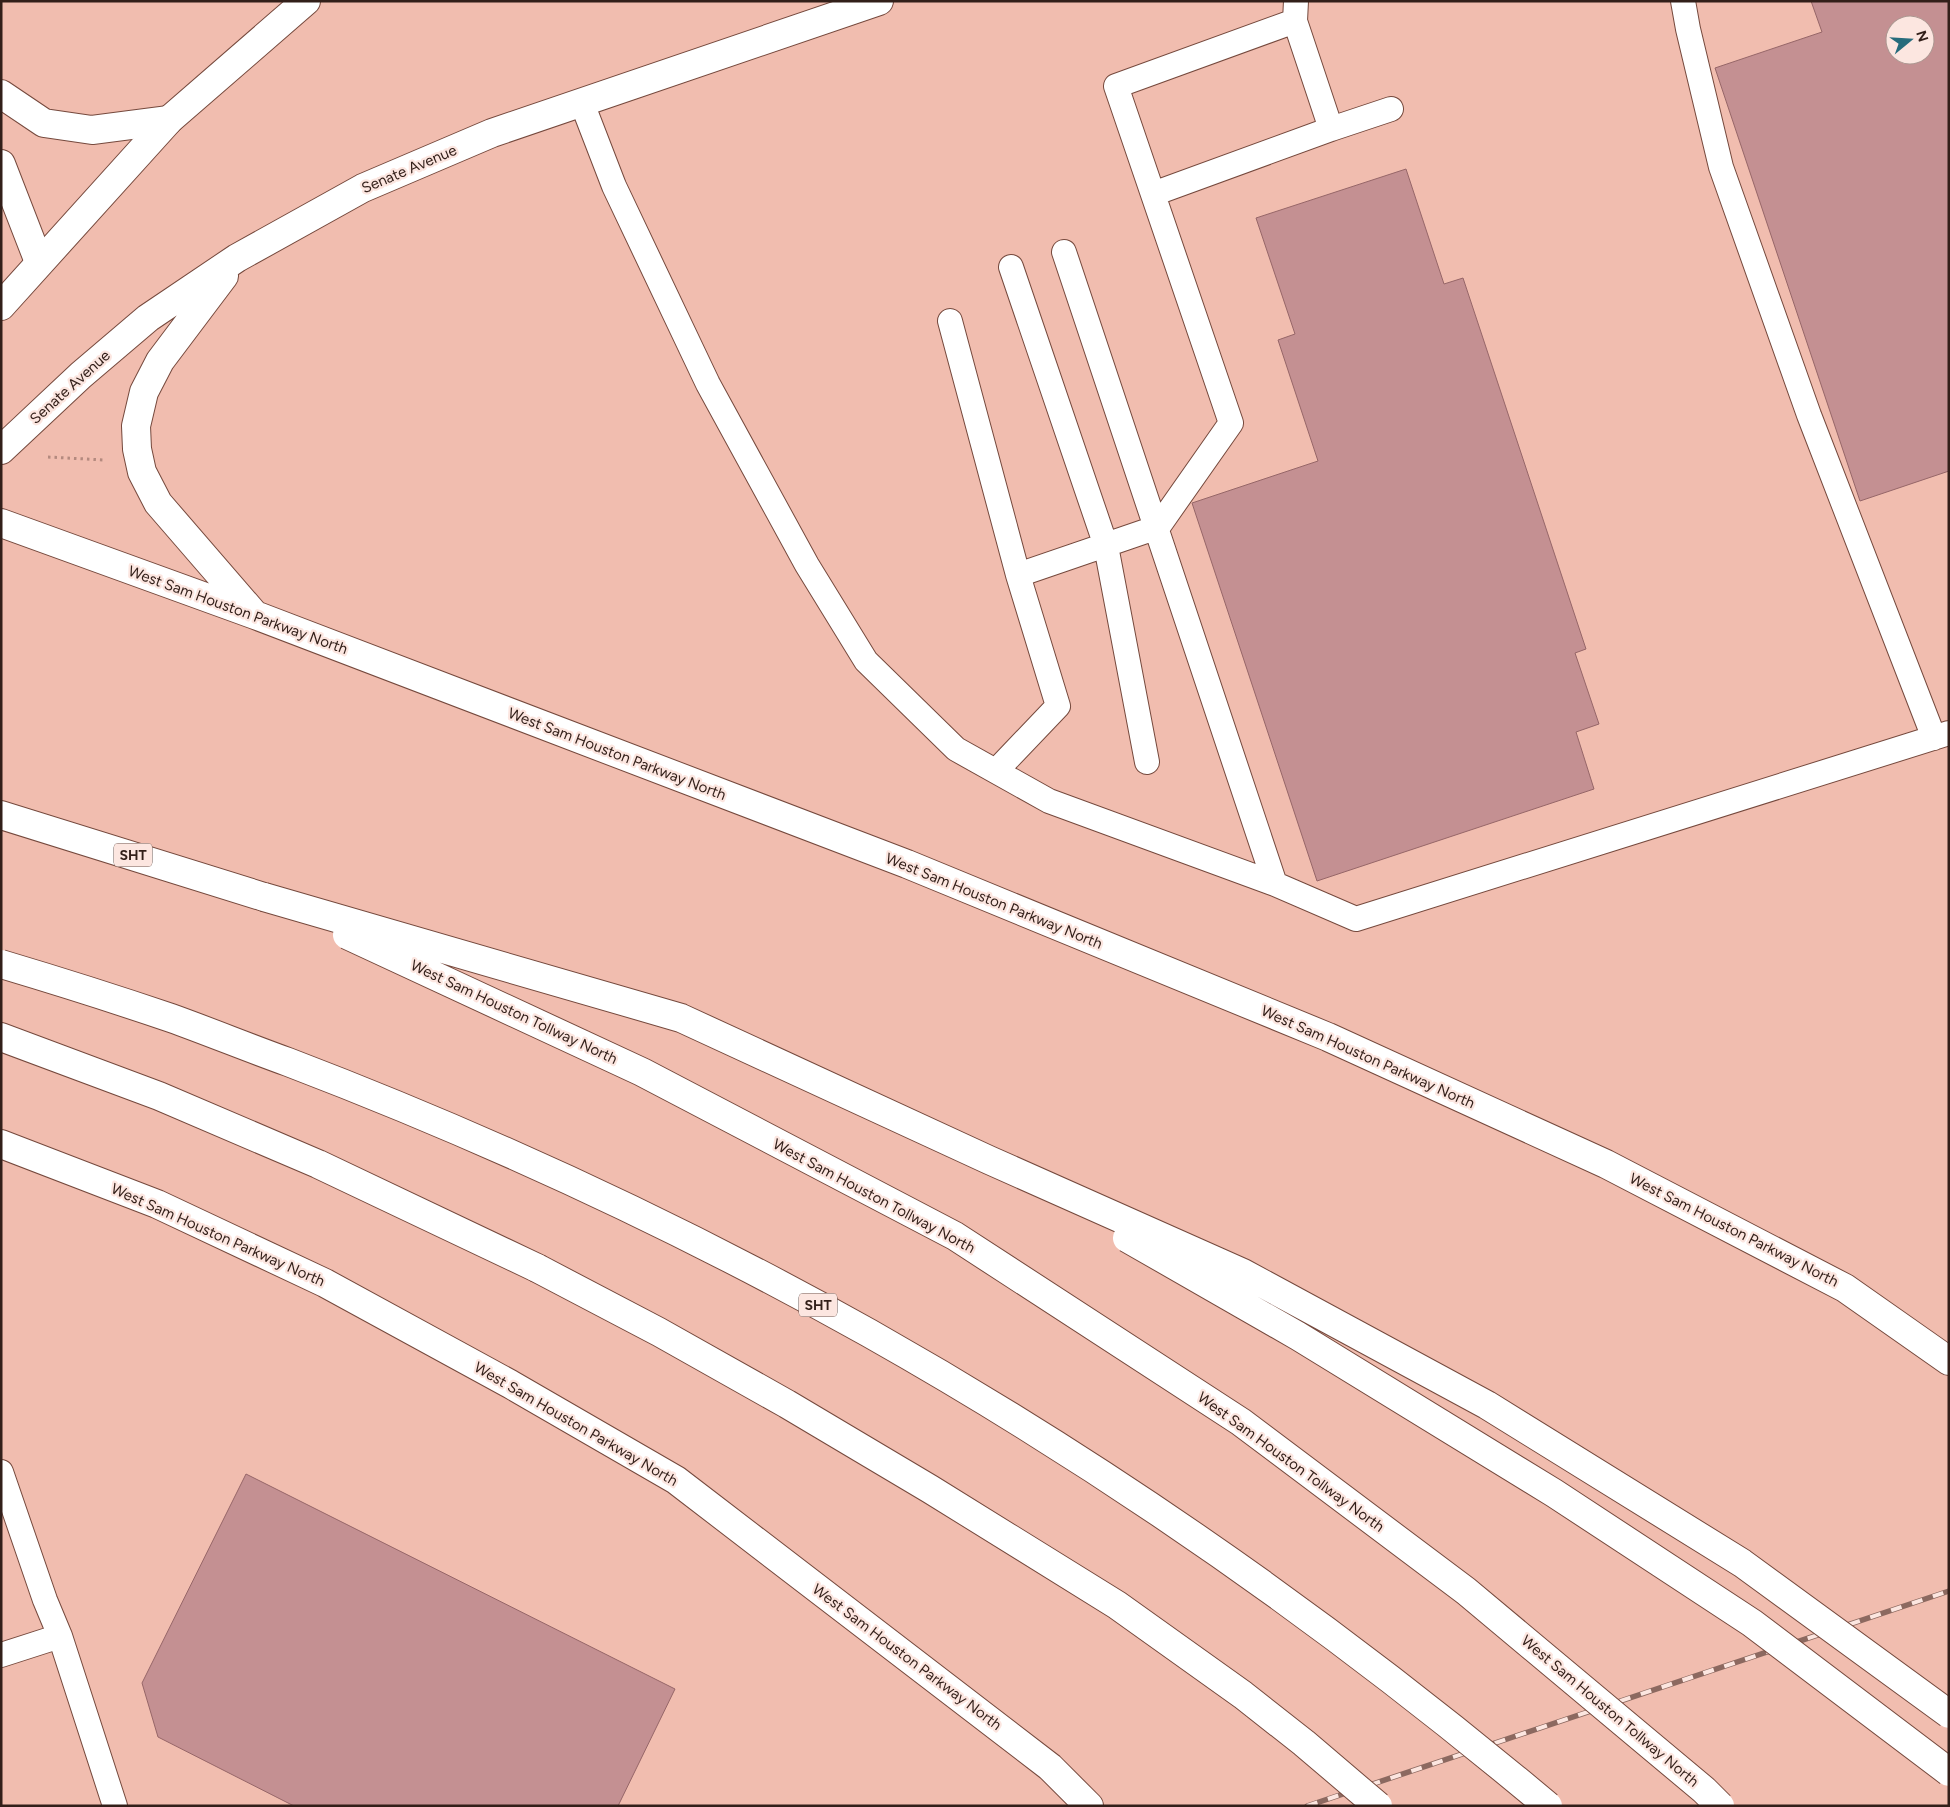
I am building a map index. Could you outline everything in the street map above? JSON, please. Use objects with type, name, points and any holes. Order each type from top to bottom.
[{"type":"main road","points":[[1,306],[169,120],[306,1]]},
{"type":"main road","name":"Senate Avenue","points":[[1,450],[82,375],[148,318],[237,258],[363,188],[492,133],[879,1]]},
{"type":"main road","points":[[1,94],[44,123],[92,130],[169,120]]},
{"type":"main road","points":[[1,164],[39,262]]},
{"type":"main road","points":[[237,258],[160,361],[144,392],[136,426],[137,449],[142,472],[158,503],[255,615]]},
{"type":"main road","name":"West Sam Houston Parkway North","points":[[1,523],[255,615],[906,864],[1374,1057],[1606,1164],[1836,1283],[1949,1361]]},
{"type":"main road","name":"West Sam Houston Tollway North","points":[[1,814],[264,897],[642,1072],[955,1236],[1241,1422],[1466,1590],[1704,1790],[1720,1806]]},
{"type":"main road","points":[[264,897],[681,1018],[989,1160],[1243,1273],[1487,1405],[1742,1563],[1949,1714]]},
{"type":"main road","name":"SHT","points":[[1,964],[174,1019],[388,1102],[520,1158],[605,1198],[804,1298],[871,1335],[1004,1414],[1135,1496],[1262,1583],[1325,1629],[1446,1721],[1548,1806]]},
{"type":"main road","points":[[1,1037],[159,1096],[350,1178],[537,1268],[676,1341],[787,1404],[921,1484],[1117,1605],[1243,1695],[1304,1743],[1378,1806]]},
{"type":"main road","name":"West Sam Houston Parkway North","points":[[1,1144],[157,1204],[325,1283],[510,1384],[676,1480],[1050,1767],[1089,1806]]},
{"type":"main road","points":[[989,1160],[1298,1336],[1554,1493],[1752,1623],[1949,1772]]},
{"type":"lane","points":[[582,103],[614,186],[708,384],[807,565],[866,661],[956,749],[1049,801],[1275,884],[1356,919],[1941,735],[1809,415],[1720,167],[1683,1]]},
{"type":"lane","points":[[1018,576],[1158,527],[1231,423],[1116,86],[1295,11],[1331,129]]},
{"type":"lane","points":[[1153,194],[1391,109]]},
{"type":"lane","points":[[1064,252],[1158,527],[1275,884]]},
{"type":"lane","points":[[1011,266],[1106,546],[1147,762]]},
{"type":"lane","points":[[950,322],[1018,576],[1058,706],[996,771]]},
{"type":"lane","points":[[1,1472],[45,1600],[60,1636],[115,1806]]},
{"type":"lane","points":[[1,1655],[60,1636]]},
{"type":"path","points":[[48,457],[105,460]]},
{"type":"building","points":[[1811,1],[1949,1],[1949,471],[1860,501],[1715,68],[1822,32]]},
{"type":"building","points":[[1406,169],[1444,284],[1463,278],[1586,649],[1575,653],[1599,724],[1576,732],[1594,789],[1317,881],[1192,503],[1318,461],[1278,340],[1295,334],[1256,218]]},
{"type":"building","points":[[246,1474],[675,1689],[618,1806],[294,1806],[158,1737],[142,1683]]},
{"type":"railway","points":[[1307,1806],[1949,1591]]}]
